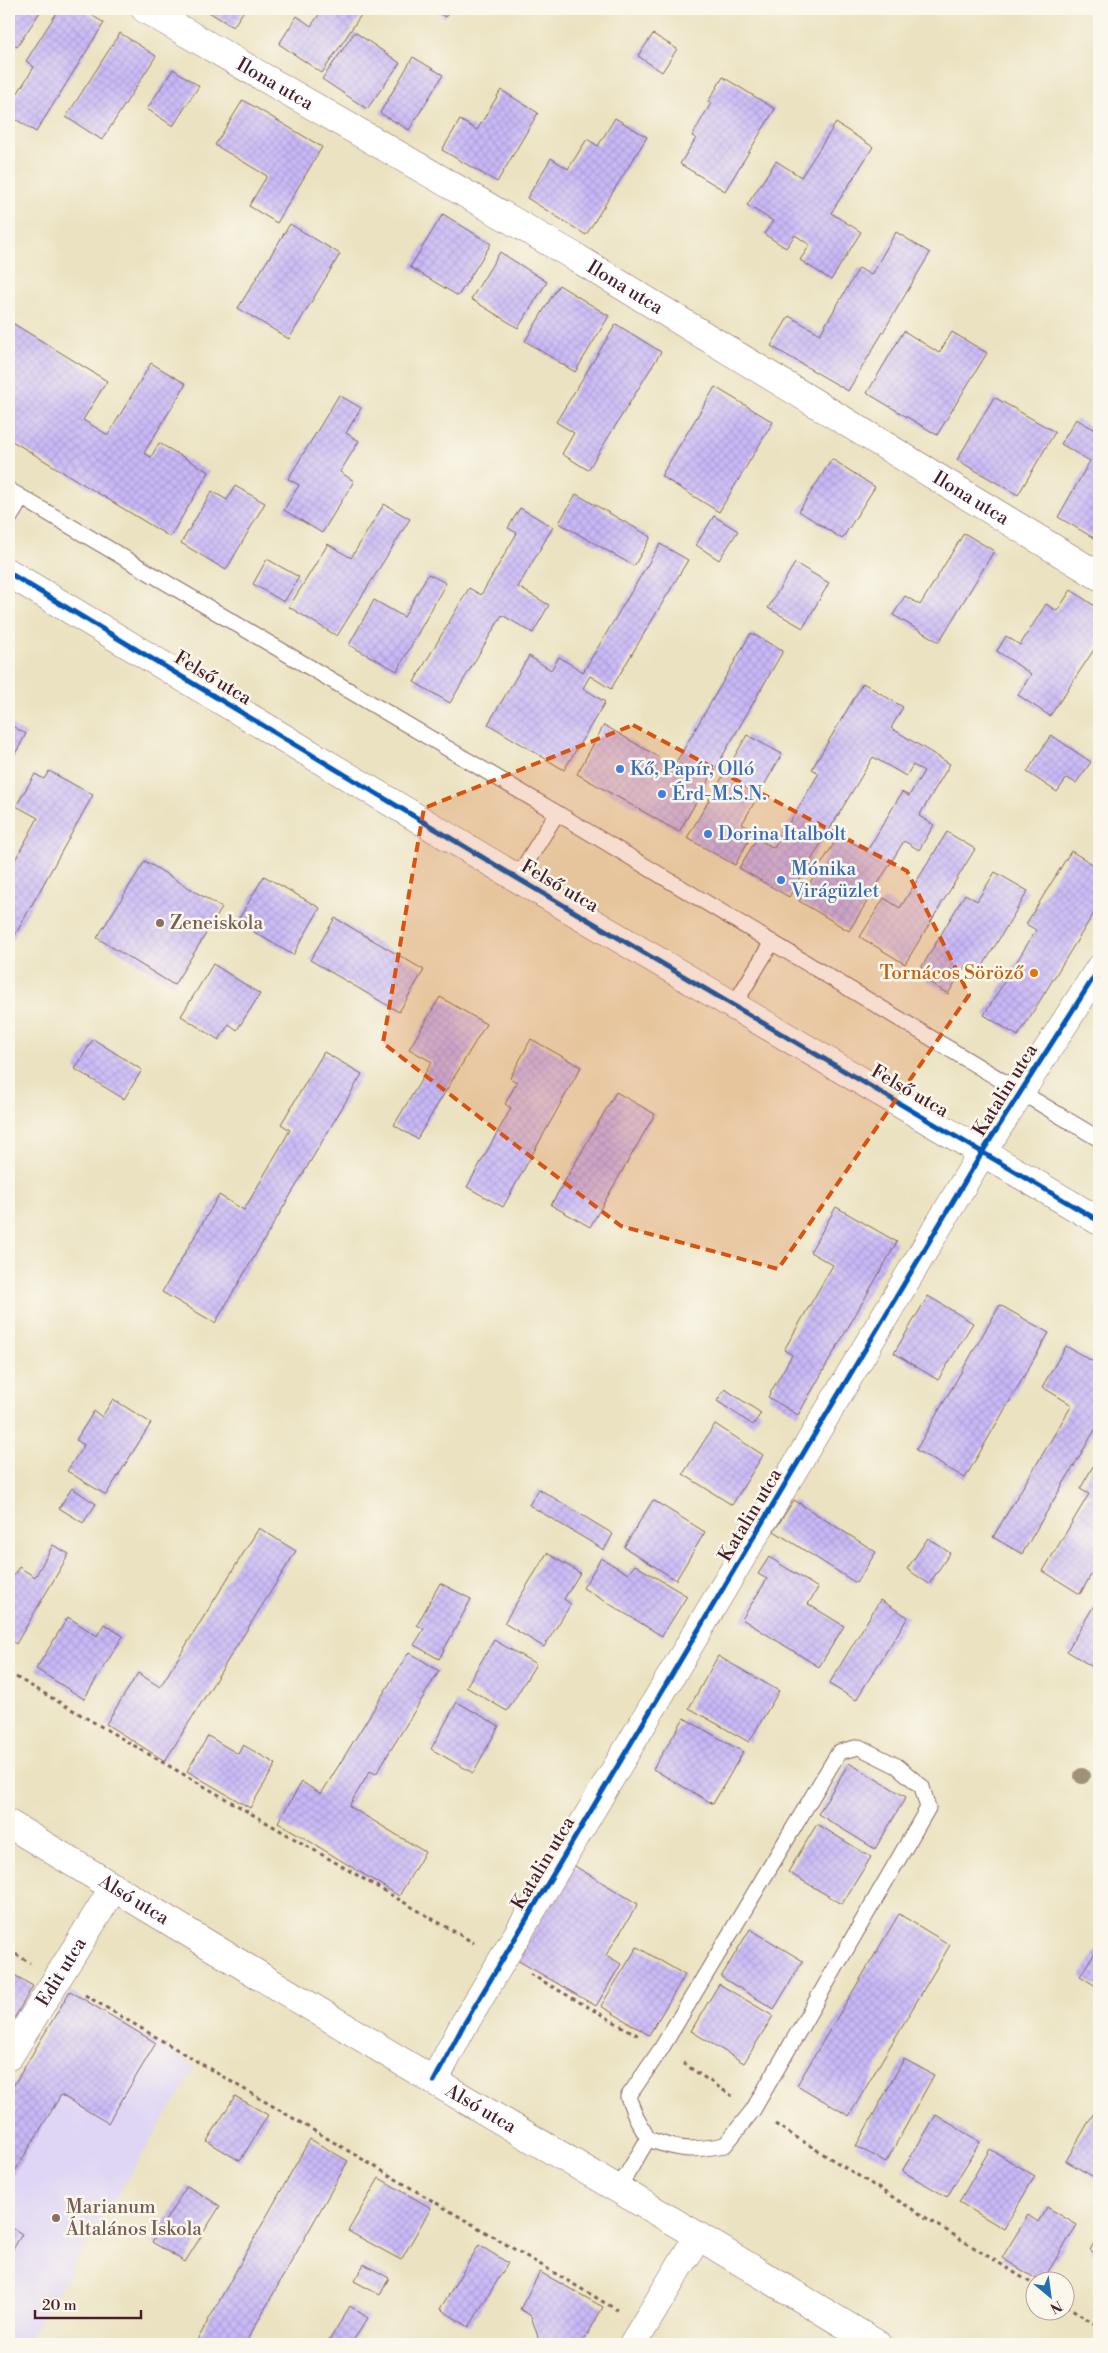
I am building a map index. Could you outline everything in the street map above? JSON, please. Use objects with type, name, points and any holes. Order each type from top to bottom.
[{"type":"street","name":"Ilona utca","points":[[145,9],[577,258],[1099,576]]},
{"type":"street","name":"Felső utca","points":[[9,573],[517,878],[1099,1221]]},
{"type":"street","name":"Katalin utca","points":[[434,2081],[463,2026],[983,1151],[1099,969]]},
{"type":"street","name":"Alsó utca","points":[[9,1824],[434,2081],[618,2188],[877,2344]]},
{"type":"street","name":"Edit utca","points":[[9,2056],[114,1887]]},
{"type":"street","points":[[639,2335],[698,2236]]},
{"type":"lane","points":[[9,518],[15,494],[557,813],[1099,1139]]},
{"type":"lane","points":[[517,878],[557,813]]},
{"type":"lane","points":[[734,1005],[772,942]]},
{"type":"lane","points":[[859,1747],[897,1766],[922,1787],[928,1808],[753,2110],[725,2145],[695,2151],[675,2149],[648,2138],[636,2117],[628,2097],[661,2049],[839,1752],[859,1747]]},
{"type":"lane","points":[[618,2188],[648,2138]]},
{"type":"path","points":[[9,1950],[639,2335]]},
{"type":"path","points":[[1076,2311],[1099,2327]]},
{"type":"highlighted area","points":[[633,725],[907,871],[969,995],[778,1269],[621,1226],[383,1043],[424,808]]},
{"type":"shaded area","name":"Marianum Általános Iskola","points":[[70,1991],[196,2067],[26,2344],[9,2344],[9,2093]]},
{"type":"building","points":[[9,9],[42,9],[17,47],[9,41]]},
{"type":"building","points":[[59,9],[82,9],[104,23],[36,132],[9,115],[9,107],[34,67],[26,61]]},
{"type":"building","points":[[204,9],[245,9],[233,27]]},
{"type":"building","points":[[323,9],[365,9],[322,73],[279,44],[297,16],[311,26]]},
{"type":"building","points":[[433,9],[451,9],[445,17]]},
{"type":"building","points":[[355,32],[400,63],[367,109],[322,79]]},
{"type":"building","points":[[120,33],[156,56],[102,140],[66,117]]},
{"type":"building","points":[[653,34],[677,49],[662,72],[638,56]]},
{"type":"building","points":[[413,57],[443,75],[409,130],[380,113]]},
{"type":"building","points":[[173,69],[199,86],[173,126],[147,109]]},
{"type":"building","points":[[723,77],[775,109],[725,191],[680,164],[696,138],[692,136],[711,103],[708,102]]},
{"type":"building","points":[[501,90],[538,113],[497,182],[442,150],[460,120],[477,130]]},
{"type":"building","points":[[243,100],[322,147],[277,223],[249,206],[267,176],[215,145]]},
{"type":"building","points":[[615,118],[647,137],[586,235],[527,198],[551,158],[568,169],[587,139],[598,146]]},
{"type":"building","points":[[836,123],[873,147],[831,213],[861,232],[831,280],[800,260],[810,245],[795,235],[786,248],[764,234],[773,221],[747,205],[776,161],[801,177]]},
{"type":"building","points":[[443,214],[491,244],[458,296],[410,267]]},
{"type":"building","points":[[290,224],[340,254],[289,339],[238,308]]},
{"type":"building","points":[[896,232],[930,253],[848,391],[771,346],[789,316],[820,334],[859,268],[871,275]]},
{"type":"building","points":[[500,252],[547,282],[518,328],[471,299]]},
{"type":"building","points":[[559,285],[609,316],[575,372],[525,341]]},
{"type":"building","points":[[9,321],[107,381],[83,420],[108,435],[151,363],[186,384],[144,453],[151,457],[159,443],[209,472],[170,537],[9,439]]},
{"type":"building","points":[[616,324],[661,352],[588,470],[562,454],[574,433],[556,422]]},
{"type":"building","points":[[904,331],[939,353],[952,332],[987,353],[937,435],[867,393]]},
{"type":"building","points":[[715,387],[773,422],[719,512],[661,476]]},
{"type":"building","points":[[339,395],[361,408],[346,433],[359,441],[340,472],[354,481],[322,533],[284,510],[299,485],[288,479]]},
{"type":"building","points":[[994,397],[1055,432],[1018,495],[957,460]]},
{"type":"building","points":[[1076,419],[1099,432],[1099,541],[1058,517],[1090,461],[1061,444]]},
{"type":"building","points":[[832,459],[875,487],[842,539],[799,511]]},
{"type":"building","points":[[235,486],[265,503],[226,570],[181,543],[212,491],[227,500]]},
{"type":"building","points":[[576,494],[651,537],[634,566],[559,523]]},
{"type":"building","points":[[384,504],[410,519],[337,636],[289,607],[328,544],[351,558]]},
{"type":"building","points":[[520,508],[553,527],[518,587],[549,605],[533,633],[502,615],[450,703],[414,682],[469,588],[481,595],[517,533],[508,528]]},
{"type":"building","points":[[714,516],[738,531],[719,560],[696,545]]},
{"type":"building","points":[[964,533],[994,551],[939,642],[893,615],[905,596],[920,605]]},
{"type":"building","points":[[660,544],[688,560],[611,689],[590,676],[583,688],[605,702],[564,770],[488,724],[529,656],[551,670],[559,657],[583,672]]},
{"type":"building","points":[[267,559],[299,577],[284,602],[253,584]]},
{"type":"building","points":[[795,563],[829,583],[803,628],[768,608]]},
{"type":"building","points":[[428,574],[446,583],[397,671],[349,645],[374,600],[404,617]]},
{"type":"building","points":[[1071,590],[1099,609],[1099,642],[1050,716],[1018,695],[1031,674],[997,651],[1006,636],[1020,645],[1046,604],[1057,611]]},
{"type":"building","points":[[751,633],[783,651],[679,832],[577,774],[604,725],[674,766]]},
{"type":"building","points":[[863,683],[903,707],[891,728],[950,764],[919,816],[934,825],[919,850],[904,841],[849,931],[799,901],[839,835],[867,851],[902,792],[909,796],[924,771],[913,765],[906,776],[873,757],[789,897],[739,868],[757,838],[774,848],[819,773],[812,769]]},
{"type":"building","points":[[9,724],[26,734],[9,765]]},
{"type":"building","points":[[747,735],[782,754],[742,824],[754,831],[735,865],[687,838]]},
{"type":"building","points":[[1051,735],[1091,762],[1076,783],[1067,778],[1057,792],[1027,772]]},
{"type":"building","points":[[49,771],[93,795],[9,946],[9,871],[38,818],[16,806],[35,774],[44,779]]},
{"type":"building","points":[[947,832],[975,849],[905,964],[860,937],[884,898],[900,908]]},
{"type":"building","name":"Tornácos Söröző","points":[[1071,851],[1099,868],[1099,905],[1018,1036],[984,1015],[1036,930],[1026,924]]},
{"type":"building","name":"Zeneiskola","points":[[145,861],[222,908],[174,985],[97,938]]},
{"type":"building","points":[[995,872],[1028,891],[978,974],[965,966],[948,994],[917,975],[965,894],[977,901]]},
{"type":"building","points":[[264,876],[320,908],[293,955],[237,922]]},
{"type":"building","points":[[335,918],[424,970],[399,1012],[310,960]]},
{"type":"building","points":[[213,964],[260,994],[237,1030],[229,1024],[219,1040],[181,1016]]},
{"type":"building","points":[[440,997],[486,1024],[417,1139],[394,1125],[432,1062],[409,1049]]},
{"type":"building","points":[[93,1039],[142,1070],[124,1099],[75,1069]]},
{"type":"building","points":[[531,1039],[581,1067],[503,1207],[467,1187],[511,1108],[505,1104],[517,1082],[510,1078]]},
{"type":"building","points":[[324,1052],[362,1074],[215,1323],[162,1292],[219,1195],[244,1210],[290,1130],[281,1124]]},
{"type":"building","points":[[616,1092],[655,1114],[590,1227],[551,1205]]},
{"type":"building","points":[[836,1207],[897,1242],[798,1415],[768,1397],[792,1355],[784,1350],[833,1265],[810,1252]]},
{"type":"building","points":[[928,1296],[973,1323],[938,1380],[894,1353]]},
{"type":"building","points":[[1000,1305],[1049,1333],[965,1478],[916,1450]]},
{"type":"building","points":[[1066,1346],[1099,1365],[1099,1423],[1022,1554],[993,1537],[1072,1405],[1042,1387]]},
{"type":"building","points":[[725,1389],[761,1413],[753,1425],[717,1401]]},
{"type":"building","points":[[113,1399],[151,1423],[106,1495],[67,1471],[84,1445],[76,1440],[94,1411],[102,1417]]},
{"type":"building","points":[[715,1424],[763,1455],[732,1505],[683,1474]]},
{"type":"building","points":[[1099,1456],[1099,1561],[1080,1594],[1043,1571],[1089,1494],[1080,1489]]},
{"type":"building","points":[[72,1488],[96,1504],[83,1523],[59,1508]]},
{"type":"building","points":[[539,1489],[613,1534],[604,1550],[529,1505]]},
{"type":"building","points":[[653,1500],[705,1532],[676,1580],[624,1547]]},
{"type":"building","points":[[794,1500],[876,1552],[856,1583],[774,1531]]},
{"type":"building","points":[[259,1528],[296,1551],[165,1761],[106,1724],[138,1673],[160,1687]]},
{"type":"building","points":[[928,1538],[950,1553],[929,1584],[907,1569]]},
{"type":"building","points":[[53,1545],[69,1554],[16,1644],[9,1639],[9,1576],[12,1578],[19,1567],[35,1577]]},
{"type":"building","points":[[547,1553],[580,1573],[564,1599],[571,1604],[544,1647],[504,1623]]},
{"type":"building","points":[[769,1557],[818,1588],[808,1604],[844,1626],[819,1667],[742,1619],[767,1579],[758,1574]]},
{"type":"building","points":[[601,1558],[628,1574],[635,1565],[687,1596],[662,1636],[583,1588]]},
{"type":"building","points":[[440,1583],[471,1599],[439,1659],[414,1645],[424,1629],[417,1625]]},
{"type":"building","points":[[1099,1597],[1099,1671],[1067,1651]]},
{"type":"building","points":[[880,1600],[908,1617],[856,1700],[829,1684]]},
{"type":"building","points":[[68,1617],[97,1636],[104,1624],[123,1636],[84,1699],[36,1669]]},
{"type":"building","points":[[494,1640],[536,1664],[507,1711],[466,1687]]},
{"type":"building","points":[[409,1652],[439,1671],[376,1774],[370,1771],[349,1806],[425,1852],[399,1896],[278,1822],[302,1782],[321,1794]]},
{"type":"building","points":[[718,1656],[779,1691],[749,1742],[689,1708]]},
{"type":"building","points":[[457,1702],[499,1726],[473,1773],[431,1749]]},
{"type":"building","points":[[684,1718],[743,1752],[713,1804],[653,1769]]},
{"type":"building","points":[[208,1736],[238,1754],[243,1745],[276,1764],[250,1808],[187,1771]]},
{"type":"building","points":[[849,1763],[906,1797],[875,1849],[818,1814]]},
{"type":"building","points":[[817,1824],[871,1857],[842,1904],[788,1872]]},
{"type":"building","points":[[573,1865],[638,1904],[606,1955],[621,1964],[596,2006],[517,1960]]},
{"type":"building","points":[[899,1914],[950,1945],[849,2116],[797,2085]]},
{"type":"building","points":[[750,1929],[803,1961],[774,2009],[721,1977]]},
{"type":"building","points":[[1099,1946],[1099,1988],[1080,1976]]},
{"type":"building","points":[[637,1947],[685,1975],[649,2035],[601,2006]]},
{"type":"building","points":[[9,1972],[33,1986],[9,2027]]},
{"type":"building","points":[[719,1984],[773,2016],[744,2063],[691,2031]]},
{"type":"building","points":[[70,1991],[156,2043],[108,2123],[61,2095],[9,2181],[9,2093]]},
{"type":"building","points":[[904,2059],[934,2075],[886,2162],[856,2146]]},
{"type":"building","points":[[235,2096],[268,2115],[240,2161],[207,2141]]},
{"type":"building","points":[[1099,2104],[1099,2180],[1066,2161]]},
{"type":"building","points":[[936,2115],[980,2142],[947,2197],[902,2171]]},
{"type":"building","points":[[310,2139],[348,2161],[245,2344],[195,2344]]},
{"type":"building","points":[[990,2149],[1035,2176],[1004,2229],[959,2202]]},
{"type":"building","points":[[379,2178],[431,2208],[401,2260],[348,2231]]},
{"type":"building","points":[[187,2186],[220,2206],[185,2262],[152,2242]]},
{"type":"building","points":[[1047,2207],[1077,2225],[1049,2270],[1026,2270],[1026,2273],[1002,2258],[1028,2215],[1038,2222]]},
{"type":"building","points":[[9,2226],[22,2234],[9,2256]]},
{"type":"building","points":[[1099,2234],[1099,2256],[1090,2250]]},
{"type":"building","points":[[479,2245],[508,2263],[469,2327],[440,2309]]},
{"type":"building","points":[[364,2264],[389,2278],[380,2295],[354,2281]]},
{"type":"building","points":[[540,2272],[603,2307],[582,2344],[533,2344],[538,2337],[531,2316],[520,2309]]},
{"type":"building","points":[[350,2306],[368,2318],[351,2344],[327,2344]]},
{"type":"cycle path","points":[[9,573],[517,878],[1099,1221]]},
{"type":"cycle path","points":[[434,2081],[463,2026],[983,1151],[1099,969]]},
{"type":"place","name":"Kő, Papír, Olló","points":[[620,769]]},
{"type":"place","name":"Érd-M.S.N.","points":[[662,794]]},
{"type":"place","name":"Dorina Italbolt","points":[[708,834]]},
{"type":"place","name":"Mónika Virágüzlet","points":[[781,880]]},
{"type":"place","name":"Zeneiskola","points":[[160,923]]},
{"type":"place","name":"Tornácos Söröző","points":[[1034,973]]},
{"type":"place","name":"Marianum Általános Iskola","points":[[56,2218]]}]
